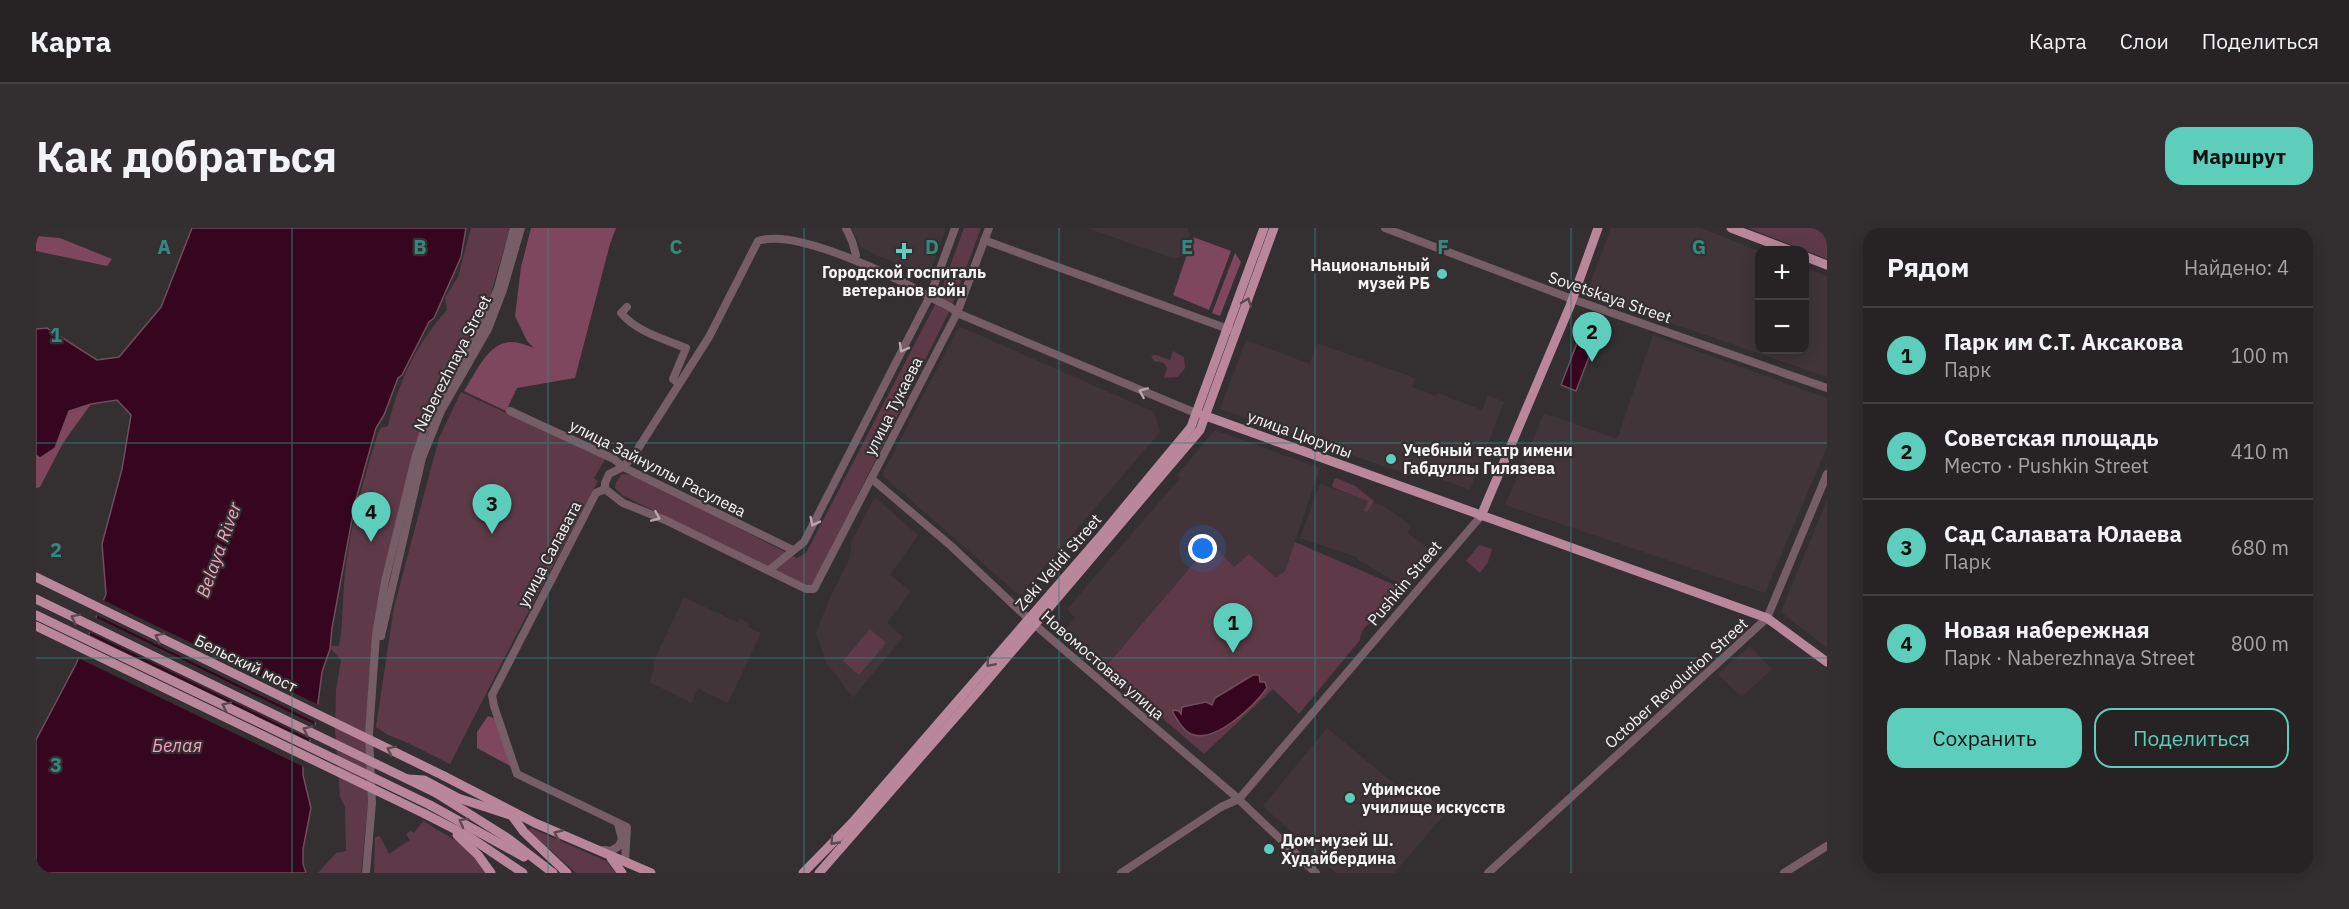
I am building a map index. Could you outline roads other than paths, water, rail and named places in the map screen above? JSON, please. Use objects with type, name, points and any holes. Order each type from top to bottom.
[{"type":"main road","name":"Zeki Velidi Street","points":[[819,873],[1032,622],[1202,415],[1232,331],[1264,228]]},
{"type":"main road","name":"Zeki Velidi Street","points":[[1232,331],[1274,228]]},
{"type":"main road","name":"Pushkin Street","points":[[1481,516],[1572,299],[1598,228]]},
{"type":"main road","points":[[1731,228],[1778,246]]},
{"type":"main road","points":[[1809,258],[1826,264]]},
{"type":"main road","name":"улица Цюрупы","points":[[1202,415],[1768,619],[1827,662]]},
{"type":"main road","name":"Бельский мост","points":[[36,577],[444,776],[508,811]]},
{"type":"main road","name":"Бельский мост","points":[[36,599],[406,778],[437,790]]},
{"type":"main road","points":[[36,615],[428,809],[441,823],[466,842],[491,873]]},
{"type":"main road","name":"Zeki Velidi Street","points":[[804,871],[852,823],[1032,622]]},
{"type":"main road","points":[[36,626],[506,846],[551,873]]},
{"type":"main road","points":[[437,790],[509,839],[551,873]]},
{"type":"main road","points":[[437,790],[478,806],[508,811],[651,873]]},
{"type":"main road","points":[[508,811],[524,832],[567,873]]},
{"type":"main road","points":[[441,823],[468,837],[524,873]]},
{"type":"main road","points":[[609,856],[623,873]]},
{"type":"main road","points":[[623,873],[625,862]]},
{"type":"street","name":"Naberezhnaya Street","points":[[366,873],[372,826],[369,734],[378,615],[385,581],[416,455],[435,408],[482,327],[493,301],[514,228]]},
{"type":"street","name":"Naberezhnaya Street","points":[[376,651],[422,458],[441,411],[488,329],[503,290],[521,228]]},
{"type":"street","points":[[846,228],[856,255]]},
{"type":"street","name":"улица Тукаева","points":[[955,228],[930,296],[804,542],[769,570],[810,591],[817,584],[957,313],[989,228]]},
{"type":"street","name":"Sovetskaya Street","points":[[1385,228],[1572,299],[1827,388]]},
{"type":"street","name":"улица Цюрупы","points":[[766,235],[792,234],[821,241],[856,255],[950,305],[957,313],[1202,415]]},
{"type":"street","name":"улица Салавата","points":[[625,862],[627,827],[517,774],[492,695],[596,493],[605,489],[609,474],[622,467],[644,441],[678,383],[709,337],[753,249],[766,235]]},
{"type":"street","points":[[984,240],[1232,331]]},
{"type":"street","points":[[627,307],[621,314],[626,319],[647,332],[686,348],[673,379],[678,383]]},
{"type":"street","name":"улица Зайнуллы Расулева","points":[[510,411],[614,459],[622,467],[793,550]]},
{"type":"street","name":"October Revolution Street","points":[[1488,873],[1768,619],[1827,474]]},
{"type":"street","name":"Новомостовая улица","points":[[872,479],[950,545],[1032,622],[1239,799],[1316,873]]},
{"type":"street","points":[[605,489],[623,503],[665,520],[769,570]]},
{"type":"street","name":"Pushkin Street","points":[[1120,873],[1221,807],[1239,799],[1481,516]]},
{"type":"street","points":[[1495,873],[1768,619]]},
{"type":"street","points":[[585,845],[616,850],[622,839],[618,824]]},
{"type":"street","points":[[1784,873],[1827,846]]},
{"type":"water","name":"Белая","points":[[192,228],[466,228],[461,257],[434,318],[429,322],[402,375],[398,378],[384,415],[376,428],[355,503],[330,649],[322,672],[315,726],[303,760],[303,775],[311,808],[303,849],[303,864],[306,873],[36,873],[36,740],[76,664],[106,594],[102,544],[122,469],[131,415],[117,400],[91,404],[69,411],[55,448],[40,458],[36,455],[36,329],[47,328],[97,360],[119,357],[161,307]]},
{"type":"water","points":[[1580,335],[1595,341],[1576,391],[1561,385]]},
{"type":"water","points":[[1253,675],[1259,675],[1260,682],[1265,682],[1267,688],[1244,713],[1222,729],[1201,736],[1191,734],[1173,713],[1173,710],[1181,714],[1182,707],[1206,702],[1212,705],[1215,698]]},
{"type":"place","name":"Городской госпиталь ветеранов войн","points":[[904,251]]},
{"type":"place","name":"Национальный музей РБ","points":[[1442,274]]},
{"type":"place","name":"Советская площадь","points":[[1592,362]]},
{"type":"place","name":"Учебный театр имени Габдуллы Гилязева","points":[[1391,459]]},
{"type":"place","name":"Сад Салавата Юлаева","points":[[492,534]]},
{"type":"place","name":"Новая набережная","points":[[371,542]]},
{"type":"place","name":"Парк им С.Т. Аксакова","points":[[1233,653]]},
{"type":"place","name":"Уфимское училище искусств","points":[[1350,798]]},
{"type":"place","name":"Дом-музей Ш. Худайбердина","points":[[1269,849]]},
{"type":"water label","name":"Belaya River","points":[[219,550]]}]
